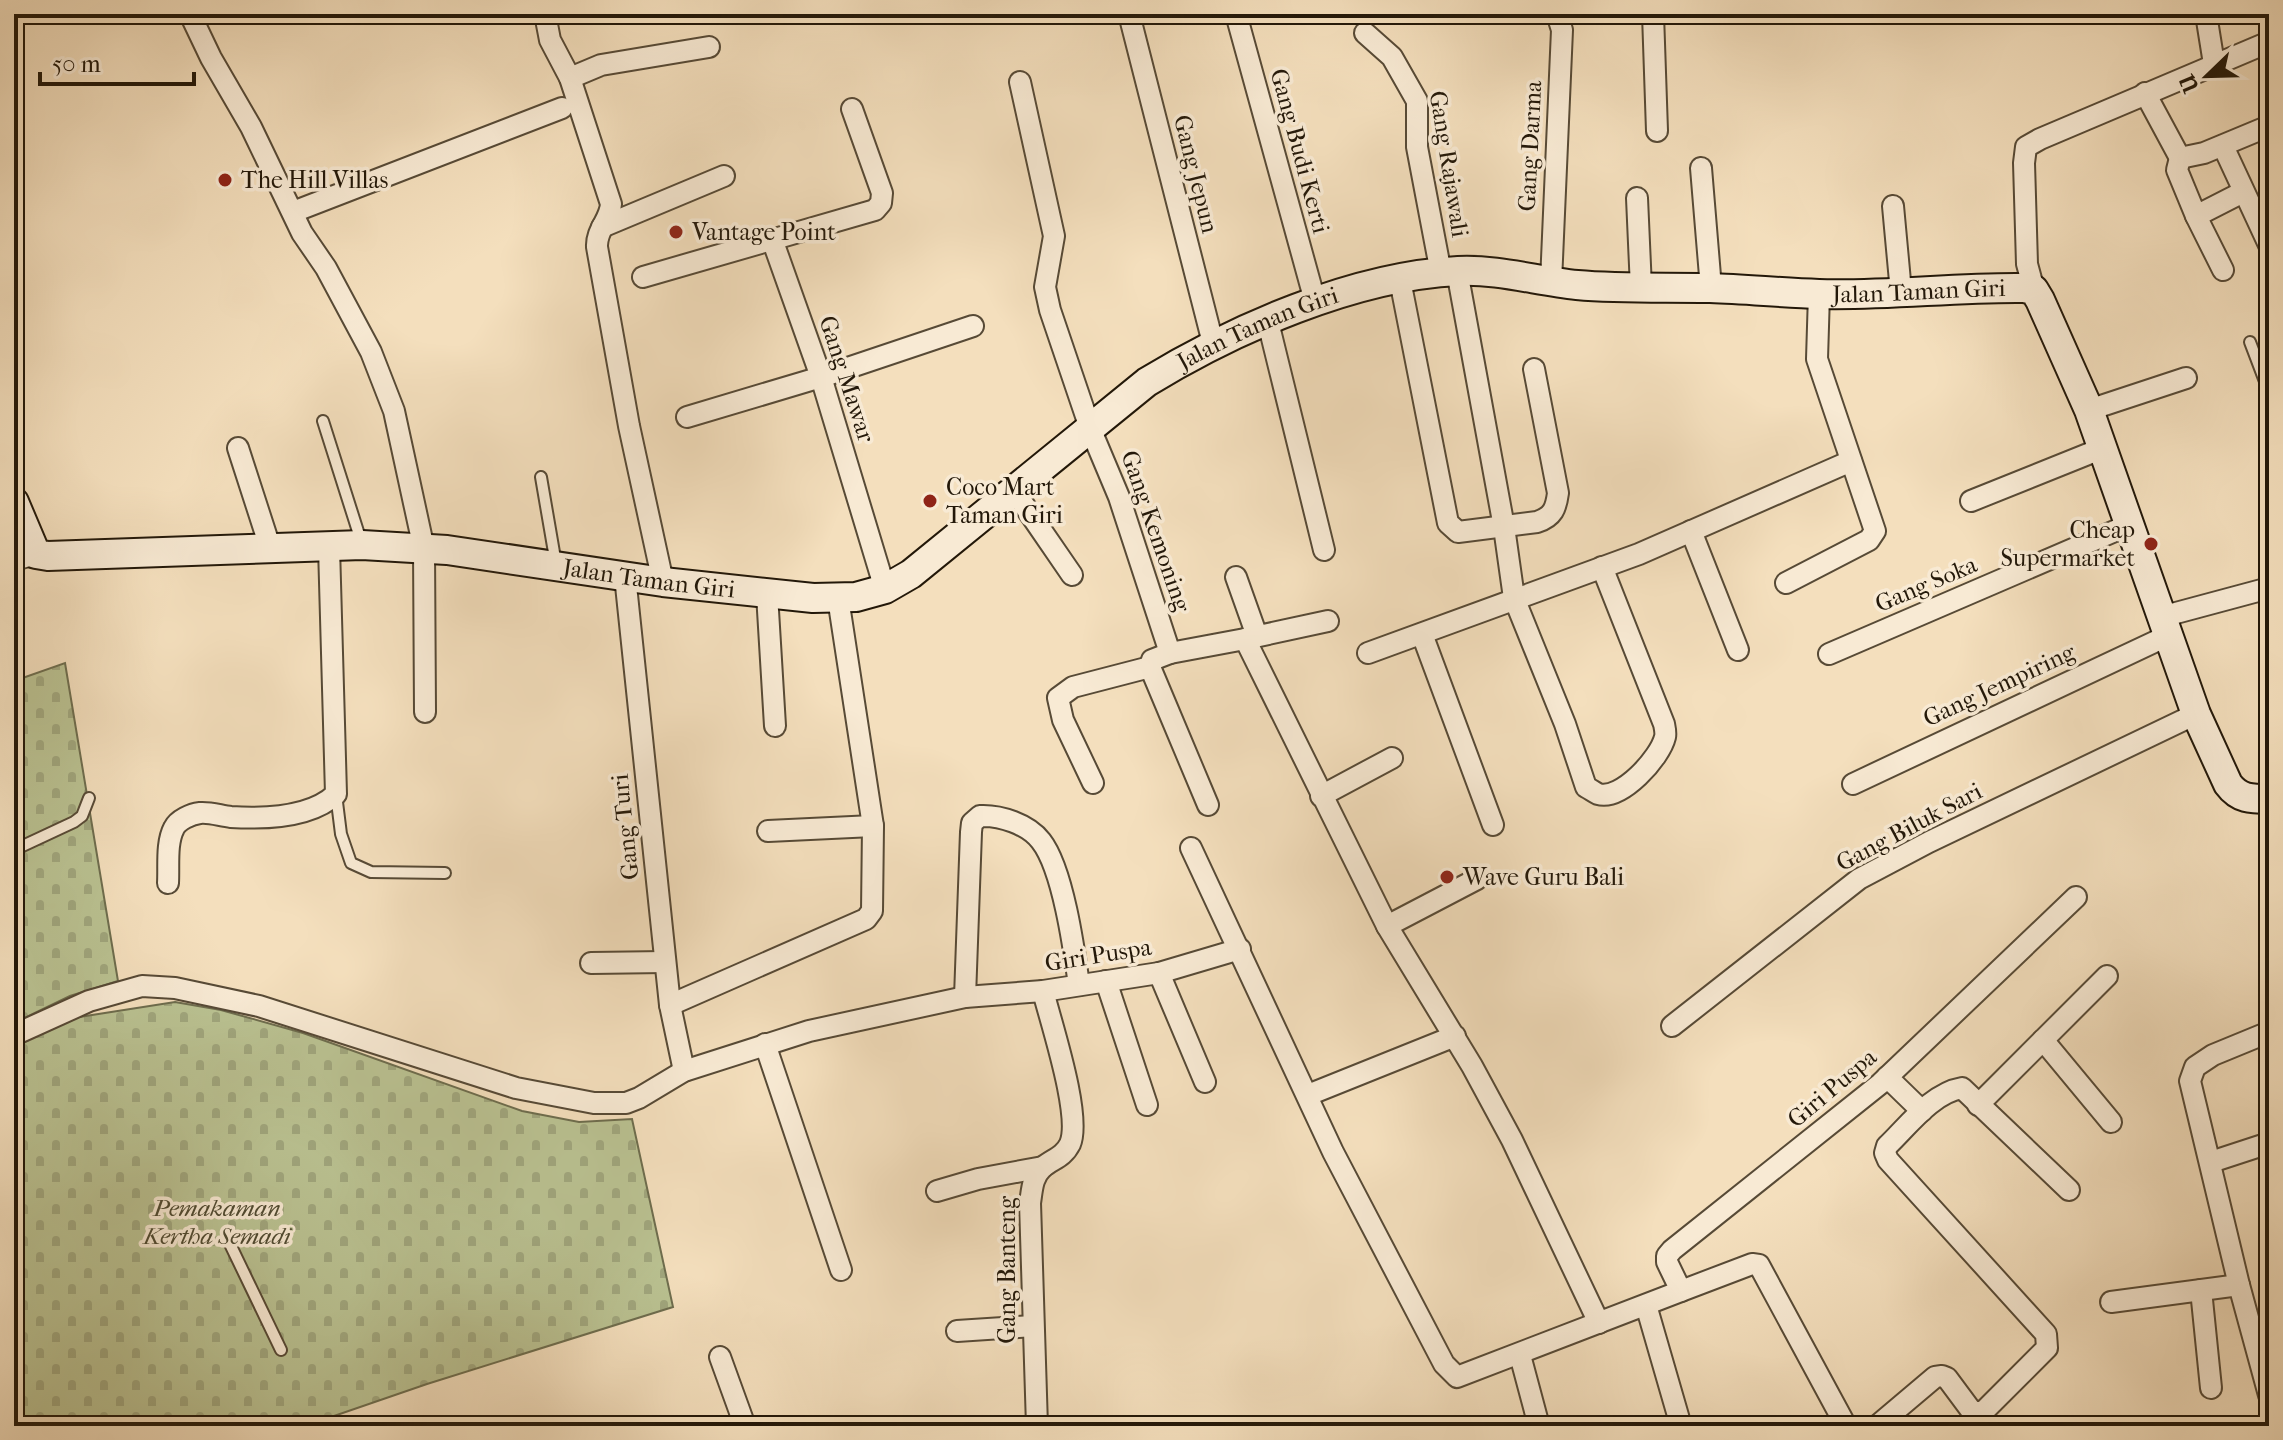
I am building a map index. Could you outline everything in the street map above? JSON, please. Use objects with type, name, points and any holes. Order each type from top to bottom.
[{"type":"street","points":[[190,14],[211,58],[251,127],[302,233],[326,268],[371,352],[394,411],[424,549],[425,712]]},
{"type":"street","points":[[545,14],[550,40],[570,78],[611,204],[611,211],[597,236],[597,247],[629,426],[663,582]]},
{"type":"street","name":"Gang Jepun","points":[[1129,14],[1214,347]]},
{"type":"street","name":"Gang Budi Kerti","points":[[1236,14],[1315,301]]},
{"type":"street","name":"Gang Darma","points":[[1551,282],[1562,30],[1557,14]]},
{"type":"street","points":[[1653,14],[1657,131]]},
{"type":"street","points":[[2206,14],[2214,64]]},
{"type":"street","name":"Gang Rajawali","points":[[1365,33],[1392,57],[1417,101],[1417,147],[1449,272],[1504,527],[1514,598],[1565,724],[1586,787],[1599,794],[1611,794],[1638,777],[1665,737],[1664,724],[1602,567]]},
{"type":"street","points":[[2034,290],[2027,264],[2026,147],[2269,42]]},
{"type":"street","points":[[570,78],[601,65],[709,47]]},
{"type":"street","name":"Gang Kemoning","points":[[1020,82],[1054,236],[1045,287],[1050,310],[1090,428],[1119,497],[1170,653]]},
{"type":"street","points":[[2145,93],[2180,158],[2177,170],[2223,270]]},
{"type":"street","points":[[293,212],[562,108]]},
{"type":"street","points":[[643,277],[875,210],[881,203],[882,193],[852,109]]},
{"type":"street","points":[[2180,158],[2223,146],[2269,126]]},
{"type":"street","points":[[2223,146],[2269,245]]},
{"type":"street","points":[[1701,168],[1711,288]]},
{"type":"street","points":[[602,227],[724,176]]},
{"type":"street","points":[[2196,216],[2243,192]]},
{"type":"street","points":[[1637,198],[1641,288]]},
{"type":"street","points":[[1893,206],[1901,292]]},
{"type":"street","name":"Gang Mawar","points":[[772,239],[821,377],[885,589]]},
{"type":"street","name":"Jalan Taman Giri","points":[[14,502],[25,557],[362,545],[488,555],[663,582],[767,594],[856,597],[885,589],[911,574],[1147,382],[1184,360],[1315,301],[1400,280],[1449,272],[1503,272],[1551,282],[1641,288],[1819,294],[1980,287],[2034,290],[2089,410],[2196,714],[2228,784],[2235,793],[2250,799],[2269,799]]},
{"type":"street","points":[[1400,280],[1448,523],[1458,532],[1546,519],[1556,505],[1558,493],[1534,369]]},
{"type":"street","points":[[1786,583],[1874,535],[1875,531],[1817,359],[1819,294]]},
{"type":"street","points":[[1268,322],[1324,550]]},
{"type":"street","points":[[687,417],[821,377],[973,326]]},
{"type":"street","points":[[2089,410],[2186,378]]},
{"type":"street","points":[[238,448],[270,547]]},
{"type":"street","points":[[1971,501],[2103,448]]},
{"type":"street","points":[[1368,653],[1602,567],[1851,461]]},
{"type":"street","points":[[1015,492],[1072,575]]},
{"type":"street","name":"Gang Soka","points":[[1829,654],[2131,524]]},
{"type":"street","points":[[1691,531],[1738,650]]},
{"type":"street","points":[[168,883],[171,839],[175,825],[182,819],[199,813],[235,817],[295,813],[318,809],[336,794],[338,770],[329,547]]},
{"type":"street","name":"Gang Turi","points":[[625,576],[670,1005],[684,1071]]},
{"type":"street","points":[[1236,577],[1251,638],[1321,796],[1387,926],[1455,1036],[1512,1140],[1599,1323]]},
{"type":"street","name":"Gang Jempiring","points":[[1853,784],[2164,627],[2269,588]]},
{"type":"street","points":[[767,594],[775,726]]},
{"type":"street","points":[[670,1005],[866,919],[874,904],[873,826],[838,598]]},
{"type":"street","points":[[1208,805],[1150,667],[1152,660],[1170,653],[1328,621]]},
{"type":"street","points":[[1422,634],[1493,825]]},
{"type":"street","points":[[1093,783],[1063,720],[1058,698],[1073,687],[1150,667]]},
{"type":"street","name":"Gang Biluk Sari","points":[[1672,1026],[1859,879],[1929,842],[2196,714]]},
{"type":"street","points":[[1321,796],[1392,758]]},
{"type":"street","points":[[965,997],[971,832],[972,823],[980,816],[991,816],[1022,827],[1041,841],[1056,872],[1079,985]]},
{"type":"street","points":[[768,831],[873,826]]},
{"type":"street","points":[[1191,848],[1364,1214],[1444,1364],[1457,1377],[1752,1264],[1759,1265],[1846,1426]]},
{"type":"street","points":[[1387,926],[1477,879]]},
{"type":"street","name":"Giri Puspa","points":[[1681,1291],[1667,1256],[1887,1077],[2076,897]]},
{"type":"street","name":"Giri Puspa","points":[[14,1035],[89,1001],[142,986],[175,988],[273,1010],[432,1062],[552,1096],[594,1103],[626,1103],[684,1071],[823,1028],[965,997],[1043,991],[1159,973],[1240,949]]},
{"type":"street","points":[[591,963],[665,962]]},
{"type":"street","points":[[1159,973],[1205,1082]]},
{"type":"street","points":[[1978,1105],[2107,976]]},
{"type":"street","points":[[1106,981],[1147,1105]]},
{"type":"street","name":"Gang Banteng","points":[[1037,1426],[1030,1203],[1033,1182],[1043,1167],[1060,1158],[1068,1148],[1073,1127],[1070,1101],[1043,991]]},
{"type":"street","points":[[2269,1032],[2213,1055],[2195,1067],[2190,1081],[2269,1395]]},
{"type":"street","points":[[1308,1095],[1455,1036]]},
{"type":"street","points":[[2043,1040],[2111,1122]]},
{"type":"street","points":[[765,1044],[841,1270]]},
{"type":"street","points":[[1887,1077],[1922,1111]]},
{"type":"street","points":[[1877,1426],[1935,1377],[1942,1376],[1947,1378],[1973,1413],[1984,1411],[2047,1348],[2046,1334],[1888,1160],[1885,1153],[1887,1146],[1922,1111],[1948,1091],[1962,1088],[2069,1190]]},
{"type":"street","points":[[2211,1162],[2269,1143]]},
{"type":"street","points":[[937,1191],[978,1179],[1043,1167]]},
{"type":"street","points":[[2111,1302],[2239,1285]]},
{"type":"street","points":[[2201,1290],[2211,1388]]},
{"type":"street","points":[[1646,1305],[1681,1426]]},
{"type":"street","points":[[957,1331],[1033,1326]]},
{"type":"street","points":[[1520,1355],[1539,1426]]},
{"type":"street","points":[[720,1357],[745,1426]]},
{"type":"lane","points":[[2250,342],[2269,392]]},
{"type":"lane","points":[[323,421],[362,545]]},
{"type":"lane","points":[[541,477],[557,566]]},
{"type":"lane","points":[[336,794],[343,842],[351,863],[371,872],[445,873]]},
{"type":"lane","points":[[14,850],[78,819],[89,798]]},
{"type":"lane","points":[[230,1244],[281,1350]]},
{"type":"green space","points":[[65,663],[118,981],[70,996],[14,1023],[14,681]]},
{"type":"green space","name":"Pemakaman Kertha Semadi","points":[[175,1002],[221,1010],[303,1033],[522,1111],[579,1122],[632,1119],[673,1307],[427,1384],[305,1426],[14,1426],[14,1046],[73,1018]]},
{"type":"place","name":"The Hill Villas","points":[[225,180]]},
{"type":"place","name":"Vantage Point","points":[[676,232]]},
{"type":"place","name":"Coco Mart Taman Giri","points":[[930,501]]},
{"type":"place","name":"Cheap Supermarket","points":[[2151,544]]},
{"type":"place","name":"Wave Guru Bali","points":[[1447,877]]}]
